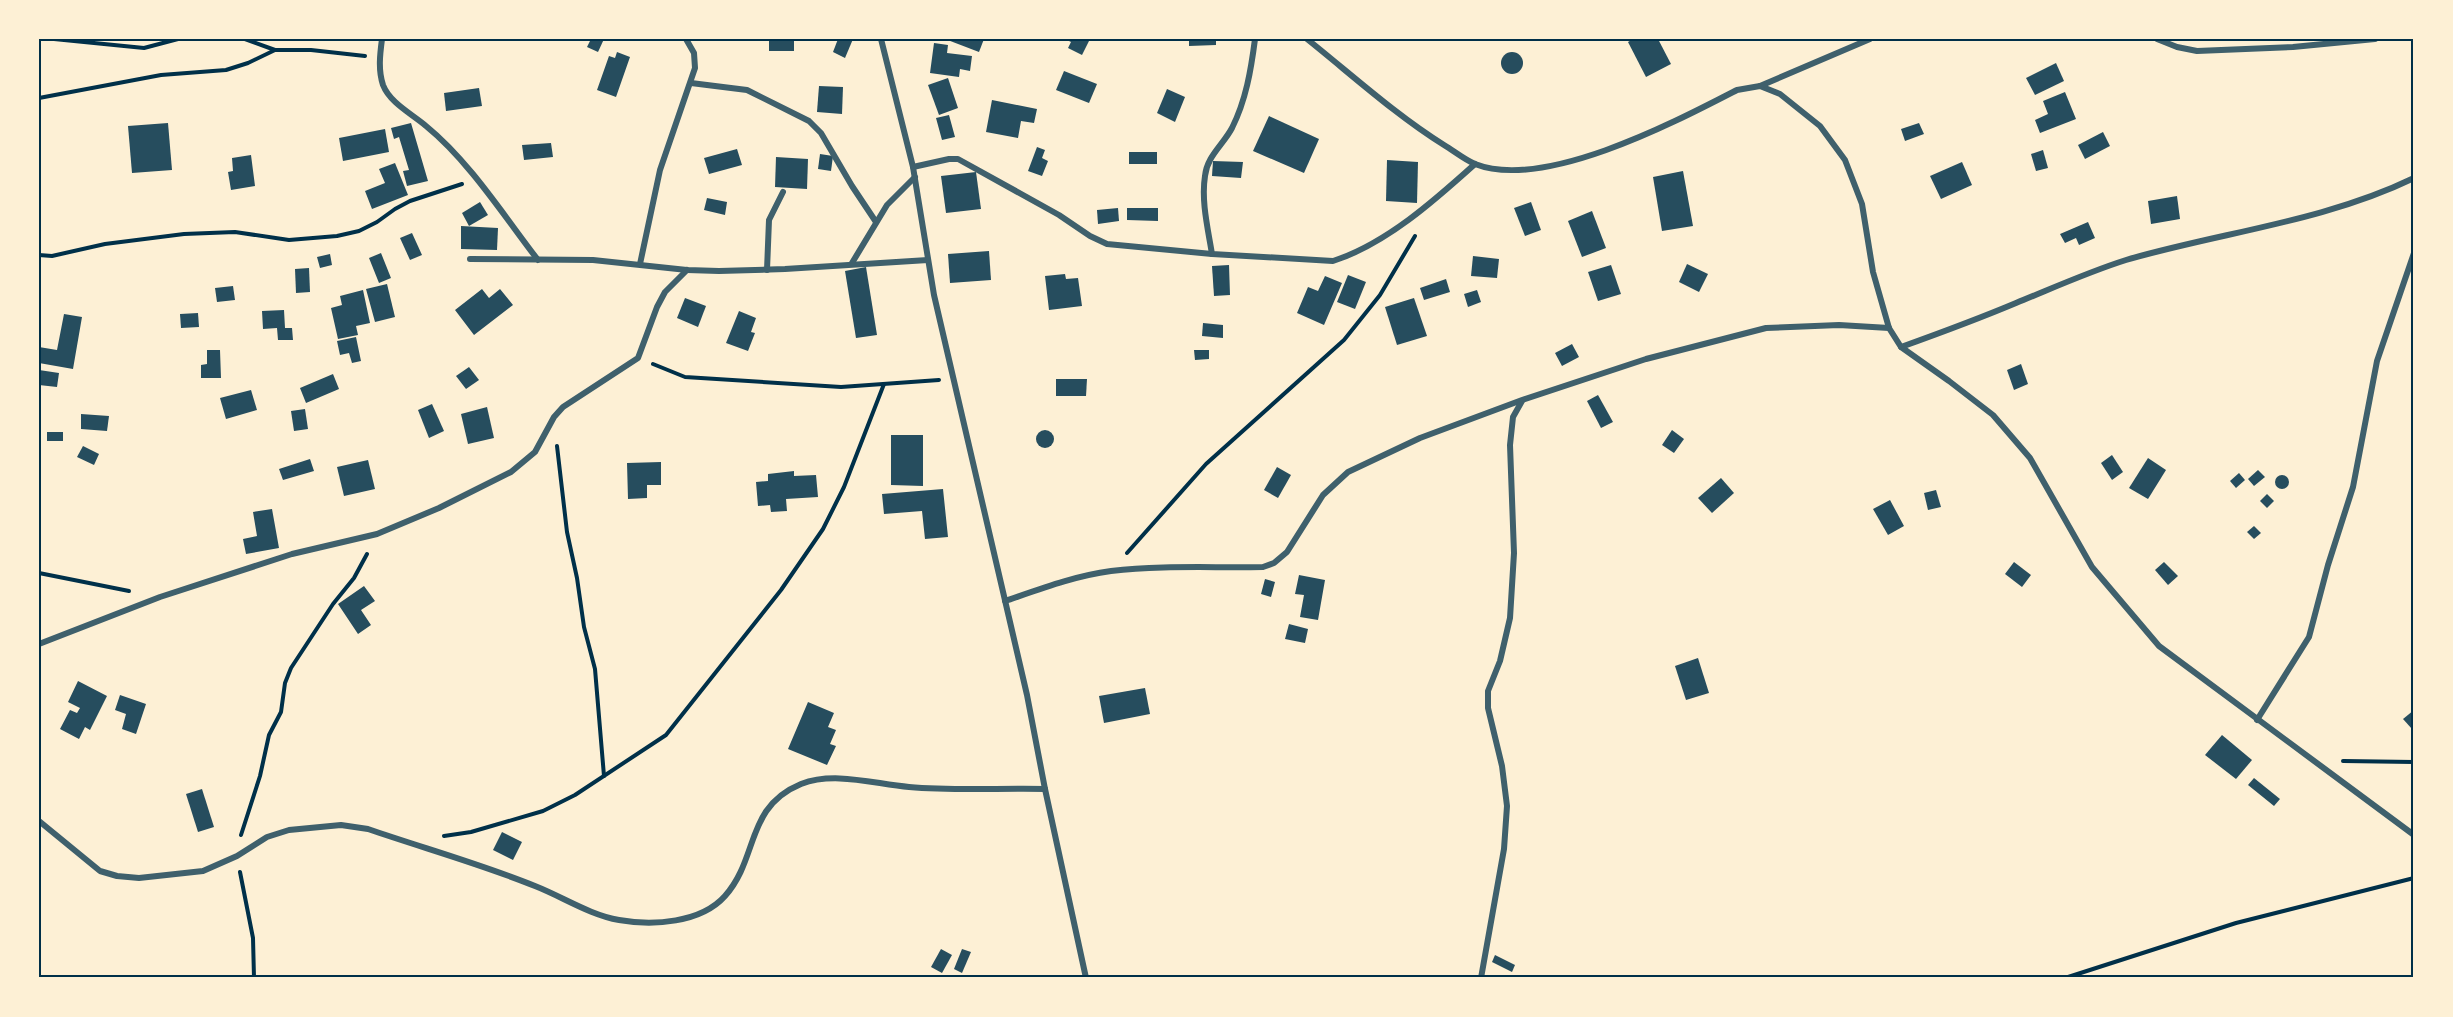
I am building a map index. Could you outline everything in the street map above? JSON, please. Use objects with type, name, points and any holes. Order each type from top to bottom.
[{"type":"street","points":[[382,39],[379,58],[384,86],[403,109],[427,126],[476,180],[538,260]]},
{"type":"street","points":[[640,264],[660,170],[695,68],[694,53],[686,39]]},
{"type":"street","points":[[881,39],[913,167],[928,260],[953,379],[1027,695],[1086,978]]},
{"type":"street","points":[[1212,254],[1205,202],[1205,174],[1213,155],[1230,131],[1244,98],[1255,39]]},
{"type":"street","points":[[1307,39],[1428,135],[1475,164],[1510,171],[1565,162],[1603,151],[1700,109],[1737,90],[1760,86],[1870,39]]},
{"type":"street","points":[[2157,39],[2177,47],[2197,51],[2293,47],[2375,39]]},
{"type":"street","points":[[691,82],[747,90],[809,121],[821,133],[876,222]]},
{"type":"street","points":[[1760,86],[1780,94],[1813,120],[1845,160],[1862,204],[1873,272],[1889,328],[1901,347],[1950,381],[1993,416],[2030,458],[2092,567],[2159,646],[2414,836]]},
{"type":"street","points":[[913,167],[958,159],[1059,214],[1090,236],[1107,244],[1212,254],[1333,261],[1349,256],[1433,202],[1475,164]]},
{"type":"street","points":[[852,263],[892,197],[915,177]]},
{"type":"street","points":[[1901,347],[1968,323],[2083,274],[2175,247],[2242,233],[2332,209],[2391,189],[2414,178]]},
{"type":"street","points":[[767,270],[768,220],[783,192]]},
{"type":"street","points":[[2257,720],[2309,637],[2328,565],[2353,487],[2364,419],[2377,361],[2414,253]]},
{"type":"street","points":[[470,259],[640,264],[687,270],[767,270],[928,260]]},
{"type":"street","points":[[39,644],[160,597],[292,554],[377,534],[511,472],[535,452],[554,417],[576,397],[638,357],[665,292],[687,270]]},
{"type":"street","points":[[1005,601],[1061,581],[1111,571],[1166,567],[1263,567],[1274,563],[1287,552],[1323,495],[1348,472],[1420,438],[1522,400],[1646,359],[1766,328],[1839,325],[1889,328]]},
{"type":"street","points":[[1481,978],[1504,849],[1507,806],[1502,766],[1488,708],[1488,691],[1500,660],[1510,618],[1514,553],[1510,445],[1514,417],[1522,400]]},
{"type":"street","points":[[39,821],[100,871],[117,876],[139,878],[203,871],[237,856],[267,837],[289,830],[341,825],[368,829],[510,877],[617,920],[643,923],[690,918],[717,906],[736,884],[761,816],[781,793],[804,783],[832,778],[930,788],[1045,789]]},
{"type":"path","points":[[54,39],[144,48],[178,39]]},
{"type":"path","points":[[245,39],[275,50],[321,51],[379,58]]},
{"type":"path","points":[[39,98],[161,75],[226,70],[248,63],[275,50]]},
{"type":"path","points":[[39,255],[52,256],[105,244],[184,234],[235,232],[289,240],[337,236],[359,231],[410,201],[476,180]]},
{"type":"path","points":[[1111,571],[1206,465],[1344,340],[1380,295],[1417,234]]},
{"type":"path","points":[[638,357],[685,377],[841,387],[953,379]]},
{"type":"path","points":[[439,837],[471,832],[543,811],[604,777],[666,735],[781,590],[828,519],[844,487],[884,384]]},
{"type":"path","points":[[554,417],[567,532],[578,578],[584,627],[594,669],[604,777]]},
{"type":"path","points":[[254,978],[252,938],[237,856],[249,805],[260,776],[268,735],[281,712],[285,683],[291,668],[333,604],[354,578],[377,534]]},
{"type":"path","points":[[39,573],[160,597]]},
{"type":"path","points":[[2315,760],[2414,762]]},
{"type":"path","points":[[2065,978],[2235,923],[2414,878]]},
{"type":"building","points":[[591,39],[604,39],[598,52],[587,47]]},
{"type":"building","points":[[769,39],[794,39],[794,51],[769,51]]},
{"type":"building","points":[[838,39],[853,39],[845,58],[833,52]]},
{"type":"building","points":[[945,39],[984,39],[979,52]]},
{"type":"building","points":[[1065,39],[1090,39],[1082,55],[1068,48],[1071,42]]},
{"type":"building","points":[[1189,39],[1216,39],[1216,45],[1189,46]]},
{"type":"building","points":[[1633,39],[1658,39],[1671,64],[1646,77],[1628,42]]},
{"type":"building","points":[[934,43],[948,45],[947,53],[972,56],[970,71],[960,69],[959,77],[930,73]]},
{"type":"building","points":[[617,52],[630,57],[616,97],[597,90],[609,56],[615,58]]},
{"type":"building","points":[[1512,52],[1520,55],[1523,63],[1520,71],[1512,74],[1504,71],[1501,63],[1504,55]]},
{"type":"building","points":[[2056,63],[2064,81],[2035,95],[2026,78]]},
{"type":"building","points":[[1064,71],[1097,84],[1089,103],[1056,90]]},
{"type":"building","points":[[948,78],[958,108],[939,115],[928,85]]},
{"type":"building","points":[[819,86],[843,87],[842,114],[817,112]]},
{"type":"building","points":[[479,88],[482,106],[446,111],[444,93]]},
{"type":"building","points":[[1167,89],[1185,97],[1175,122],[1157,113]]},
{"type":"building","points":[[2065,92],[2076,119],[2040,133],[2035,120],[2048,114],[2043,101]]},
{"type":"building","points":[[992,100],[1037,109],[1034,123],[1021,121],[1018,138],[986,132]]},
{"type":"building","points":[[949,115],[955,137],[942,140],[936,118]]},
{"type":"building","points":[[1269,116],[1319,139],[1304,173],[1253,151]]},
{"type":"building","points":[[168,123],[172,170],[132,173],[128,126]]},
{"type":"building","points":[[411,123],[428,181],[407,186],[403,171],[409,170],[399,137],[394,139],[391,128]]},
{"type":"building","points":[[1919,123],[1924,134],[1905,141],[1901,129]]},
{"type":"building","points":[[385,129],[389,152],[343,161],[339,138]]},
{"type":"building","points":[[2103,132],[2110,146],[2085,159],[2078,145]]},
{"type":"building","points":[[551,143],[553,157],[524,160],[522,145]]},
{"type":"building","points":[[1037,147],[1045,150],[1042,158],[1048,161],[1042,176],[1028,171]]},
{"type":"building","points":[[737,149],[742,165],[709,174],[704,158]]},
{"type":"building","points":[[2043,150],[2048,168],[2036,171],[2031,154]]},
{"type":"building","points":[[1129,152],[1157,152],[1157,164],[1129,164]]},
{"type":"building","points":[[820,154],[833,156],[831,171],[818,169]]},
{"type":"building","points":[[251,155],[255,186],[231,190],[228,172],[233,171],[232,158]]},
{"type":"building","points":[[776,157],[808,159],[807,189],[775,187]]},
{"type":"building","points":[[1387,160],[1418,162],[1417,203],[1386,201]]},
{"type":"building","points":[[1213,161],[1243,162],[1241,178],[1212,176]]},
{"type":"building","points":[[1962,162],[1972,185],[1941,199],[1930,176]]},
{"type":"building","points":[[395,163],[408,195],[372,209],[365,191],[385,183],[379,169]]},
{"type":"building","points":[[1683,171],[1693,226],[1662,231],[1653,177]]},
{"type":"building","points":[[976,172],[981,209],[946,213],[941,176]]},
{"type":"building","points":[[2177,196],[2180,219],[2151,224],[2148,201]]},
{"type":"building","points":[[707,198],[727,202],[725,215],[704,210]]},
{"type":"building","points":[[480,202],[488,215],[469,226],[462,213]]},
{"type":"building","points":[[1531,202],[1541,230],[1525,236],[1514,208]]},
{"type":"building","points":[[1118,208],[1119,221],[1098,224],[1097,210]]},
{"type":"building","points":[[1127,208],[1158,208],[1158,221],[1127,220]]},
{"type":"building","points":[[1592,211],[1606,248],[1582,257],[1568,221]]},
{"type":"building","points":[[2088,222],[2095,238],[2079,245],[2076,238],[2065,243],[2060,234]]},
{"type":"building","points":[[461,226],[498,228],[497,250],[461,249]]},
{"type":"building","points":[[412,233],[422,255],[410,260],[400,238]]},
{"type":"building","points":[[989,251],[991,280],[950,283],[948,254]]},
{"type":"building","points":[[381,253],[391,278],[379,283],[369,258]]},
{"type":"building","points":[[330,254],[332,265],[320,268],[317,257]]},
{"type":"building","points":[[1473,256],[1499,259],[1497,278],[1471,276]]},
{"type":"building","points":[[1687,264],[1708,274],[1699,292],[1679,282]]},
{"type":"building","points":[[1229,265],[1230,295],[1214,296],[1212,266]]},
{"type":"building","points":[[1611,265],[1621,294],[1598,301],[1588,272]]},
{"type":"building","points":[[866,267],[877,335],[856,338],[845,271]]},
{"type":"building","points":[[309,268],[310,292],[296,293],[295,269]]},
{"type":"building","points":[[1065,274],[1066,279],[1078,278],[1082,306],[1049,310],[1045,276]]},
{"type":"building","points":[[1348,275],[1366,282],[1355,309],[1337,302]]},
{"type":"building","points":[[1325,276],[1342,283],[1324,325],[1297,313],[1308,287],[1318,291]]},
{"type":"building","points":[[1446,279],[1450,292],[1424,300],[1420,288]]},
{"type":"building","points":[[387,284],[395,317],[375,322],[366,289]]},
{"type":"building","points":[[233,286],[235,300],[217,302],[215,288]]},
{"type":"building","points":[[482,289],[489,298],[500,289],[513,305],[474,335],[455,310]]},
{"type":"building","points":[[363,290],[370,323],[356,326],[358,335],[338,339],[331,308],[342,305],[340,296]]},
{"type":"building","points":[[1477,290],[1481,302],[1468,307],[1464,294]]},
{"type":"building","points":[[685,298],[706,306],[698,327],[677,318]]},
{"type":"building","points":[[1414,298],[1427,336],[1397,345],[1385,307]]},
{"type":"building","points":[[284,310],[285,328],[292,328],[293,340],[278,340],[277,328],[263,329],[262,311]]},
{"type":"building","points":[[739,311],[756,318],[751,332],[755,333],[748,351],[726,343]]},
{"type":"building","points":[[198,313],[199,327],[181,328],[180,314]]},
{"type":"building","points":[[64,314],[82,317],[73,369],[39,363],[39,347],[57,350]]},
{"type":"building","points":[[1203,323],[1223,325],[1223,338],[1202,336]]},
{"type":"building","points":[[356,337],[361,361],[352,363],[349,353],[340,355],[337,341]]},
{"type":"building","points":[[1572,344],[1579,357],[1562,366],[1555,353]]},
{"type":"building","points":[[207,350],[220,350],[221,378],[201,378],[201,365],[207,364]]},
{"type":"building","points":[[1194,350],[1209,350],[1209,359],[1195,360]]},
{"type":"building","points":[[2021,364],[2028,384],[2014,390],[2007,370]]},
{"type":"building","points":[[469,367],[479,380],[466,389],[456,376]]},
{"type":"building","points":[[39,370],[59,373],[57,387],[39,385]]},
{"type":"building","points":[[333,374],[339,389],[306,403],[300,388]]},
{"type":"building","points":[[1056,379],[1087,379],[1086,396],[1056,396]]},
{"type":"building","points":[[251,390],[257,410],[226,419],[220,398]]},
{"type":"building","points":[[1598,395],[1613,422],[1601,428],[1587,401]]},
{"type":"building","points":[[432,404],[444,431],[429,438],[418,410]]},
{"type":"building","points":[[487,407],[494,438],[468,444],[461,414]]},
{"type":"building","points":[[305,409],[308,429],[294,431],[291,411]]},
{"type":"building","points":[[81,414],[109,416],[107,431],[81,429]]},
{"type":"building","points":[[1045,430],[1051,433],[1054,439],[1051,445],[1045,448],[1039,445],[1036,439],[1039,433]]},
{"type":"building","points":[[1672,430],[1684,439],[1674,453],[1662,445]]},
{"type":"building","points":[[47,432],[63,432],[63,441],[47,441]]},
{"type":"building","points":[[891,435],[923,435],[923,486],[891,485]]},
{"type":"building","points":[[83,446],[99,454],[94,465],[77,457]]},
{"type":"building","points":[[2112,455],[2123,472],[2112,480],[2101,463]]},
{"type":"building","points":[[2148,458],[2166,470],[2148,499],[2129,488]]},
{"type":"building","points":[[310,459],[314,471],[283,480],[279,469]]},
{"type":"building","points":[[368,460],[375,489],[344,496],[337,467]]},
{"type":"building","points":[[661,462],[661,485],[647,485],[647,498],[628,499],[627,463]]},
{"type":"building","points":[[1277,467],[1291,475],[1278,498],[1264,490]]},
{"type":"building","points":[[2258,470],[2265,477],[2254,486],[2248,479]]},
{"type":"building","points":[[794,471],[794,476],[816,475],[818,497],[786,499],[787,511],[771,512],[770,505],[758,506],[756,482],[768,481],[768,474]]},
{"type":"building","points":[[2239,473],[2245,480],[2236,488],[2230,481]]},
{"type":"building","points":[[2279,475],[2285,475],[2289,482],[2285,489],[2279,489],[2275,485],[2275,479]]},
{"type":"building","points":[[1721,478],[1734,493],[1712,513],[1698,498]]},
{"type":"building","points":[[943,489],[948,537],[925,539],[922,511],[884,514],[882,494]]},
{"type":"building","points":[[1936,490],[1941,507],[1928,510],[1924,493]]},
{"type":"building","points":[[2267,494],[2274,501],[2267,508],[2260,501]]},
{"type":"building","points":[[1890,500],[1904,526],[1888,535],[1873,509]]},
{"type":"building","points":[[272,509],[279,548],[246,554],[243,539],[257,536],[253,512]]},
{"type":"building","points":[[2254,526],[2261,533],[2254,539],[2247,532]]},
{"type":"building","points":[[2014,562],[2031,575],[2022,587],[2005,574]]},
{"type":"building","points":[[2164,562],[2178,576],[2168,585],[2155,570]]},
{"type":"building","points":[[1299,575],[1325,580],[1318,620],[1300,617],[1304,595],[1295,594]]},
{"type":"building","points":[[1265,579],[1275,582],[1271,597],[1261,594]]},
{"type":"building","points":[[364,586],[375,601],[361,610],[371,625],[358,634],[338,604]]},
{"type":"building","points":[[1289,624],[1308,629],[1305,643],[1285,639]]},
{"type":"building","points":[[1698,658],[1709,693],[1686,700],[1675,666]]},
{"type":"building","points":[[78,681],[107,696],[90,730],[85,727],[79,739],[60,729],[70,710],[77,713],[80,708],[68,702]]},
{"type":"building","points":[[1145,688],[1150,714],[1104,723],[1099,696]]},
{"type":"building","points":[[120,695],[146,704],[136,734],[122,729],[126,714],[115,710]]},
{"type":"building","points":[[808,702],[834,713],[828,727],[836,730],[830,744],[836,746],[827,765],[788,749]]},
{"type":"building","points":[[2414,710],[2414,727],[2412,729],[2403,719]]},
{"type":"building","points":[[2222,735],[2252,760],[2236,779],[2205,755]]},
{"type":"building","points":[[2254,778],[2280,799],[2274,806],[2248,785]]},
{"type":"building","points":[[202,789],[214,827],[198,832],[186,794]]},
{"type":"building","points":[[502,832],[522,842],[513,860],[493,850]]},
{"type":"building","points":[[941,949],[952,955],[942,973],[931,967]]},
{"type":"building","points":[[962,949],[971,952],[962,973],[954,969]]},
{"type":"building","points":[[1495,955],[1515,965],[1512,972],[1492,962]]}]
